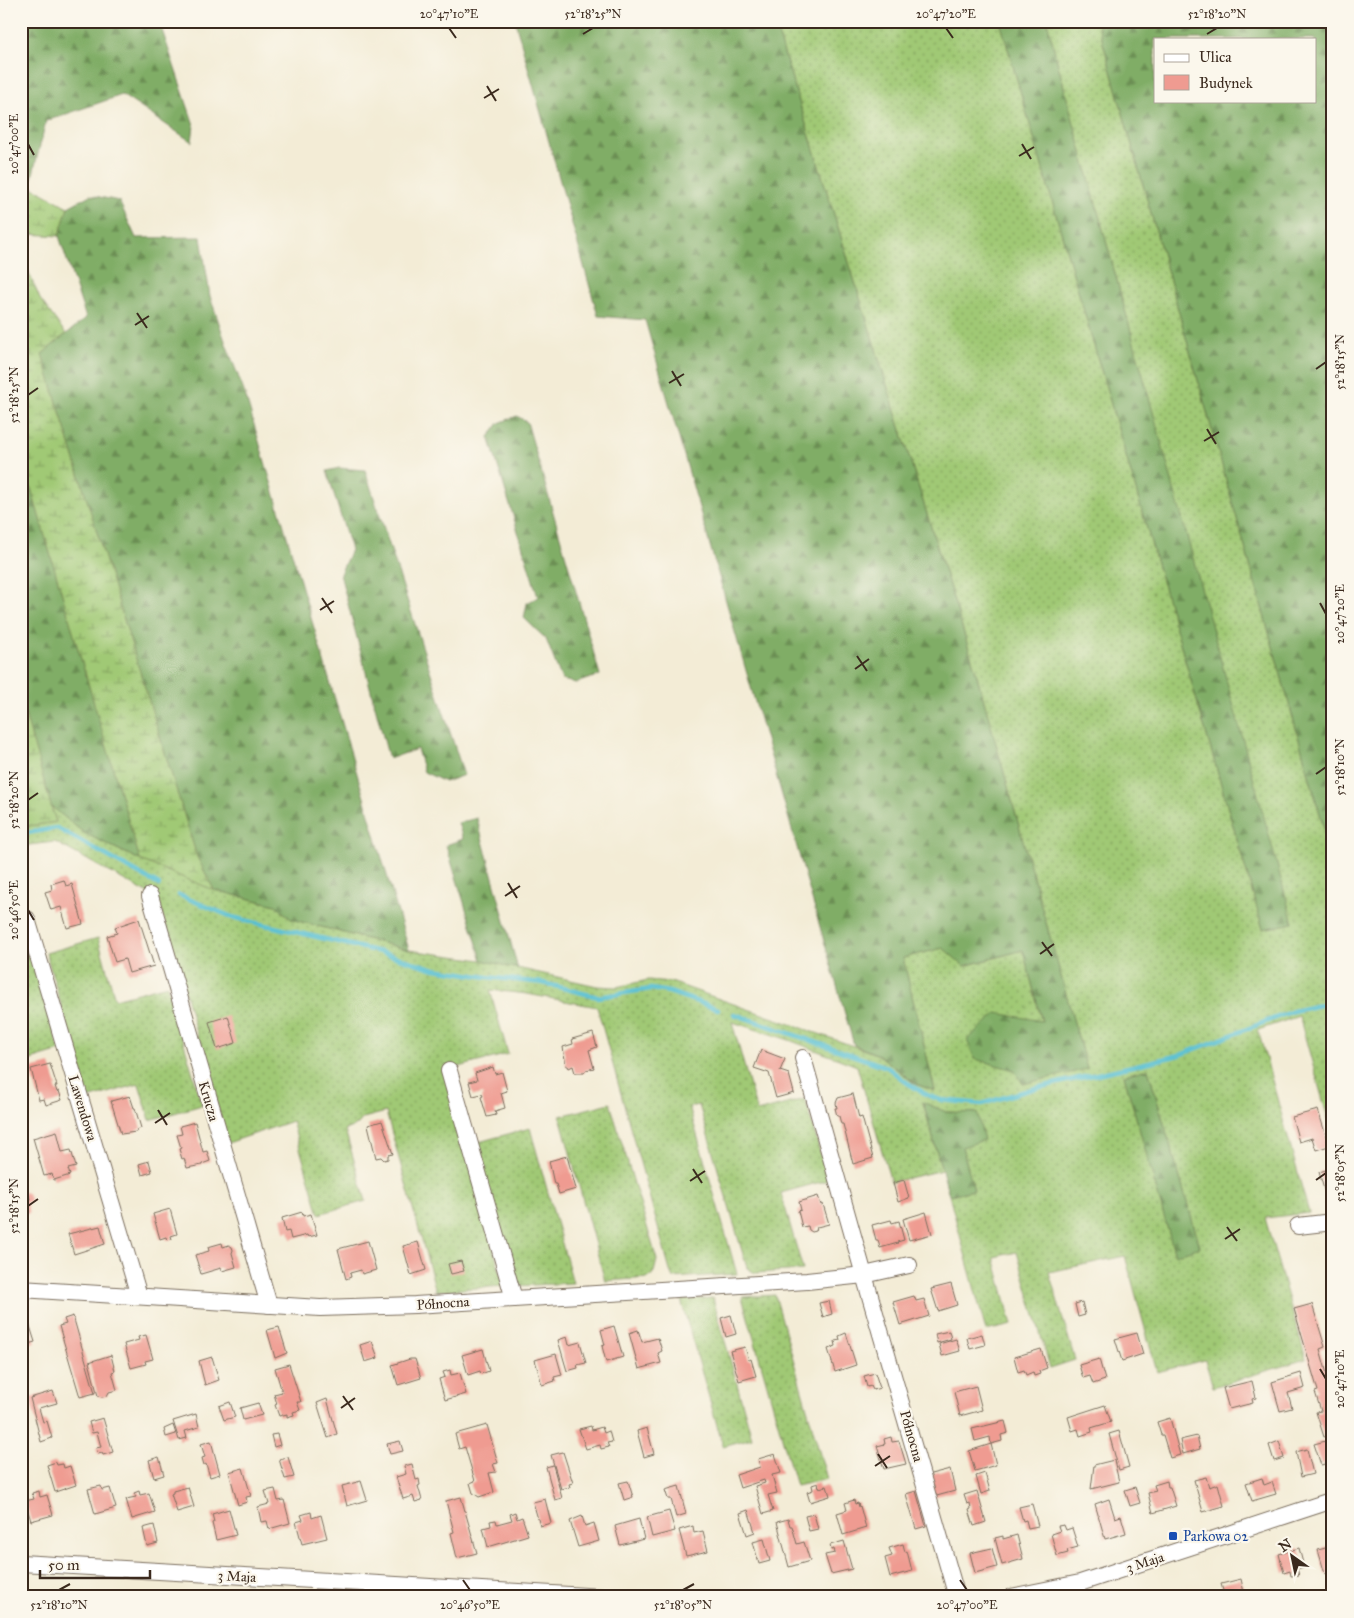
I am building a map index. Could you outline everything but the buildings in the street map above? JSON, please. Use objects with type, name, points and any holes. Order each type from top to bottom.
[{"type":"street","name":"Krucza","points":[[150,896],[269,1306]]},
{"type":"street","name":"Lawendowa","points":[[28,919],[140,1296]]},
{"type":"street","points":[[804,1058],[864,1275]]},
{"type":"street","points":[[449,1071],[514,1298]]},
{"type":"street","points":[[1298,1226],[1333,1222]]},
{"type":"street","name":"Północna","points":[[21,1289],[320,1308],[415,1305],[807,1281],[864,1275],[909,1265]]},
{"type":"street","name":"Północna","points":[[864,1275],[957,1597]]},
{"type":"street","name":"3 Maja","points":[[1011,1597],[1080,1582],[1333,1500]]},
{"type":"street","name":"3 Maja","points":[[21,1563],[603,1597]]},
{"type":"green space","points":[[21,21],[159,21],[194,125],[192,142],[122,95],[46,121],[30,186],[21,191]]},
{"type":"green space","points":[[515,21],[774,21],[975,669],[1087,1069],[1023,1084],[1014,1070],[975,1059],[967,1040],[997,1013],[1042,1021],[1023,950],[964,966],[943,948],[903,958],[935,1091],[916,1084],[879,1055],[854,1045],[645,320],[598,316]]},
{"type":"green space","points":[[774,21],[1000,21],[1263,929],[1292,923],[1047,21],[1097,21],[1333,860],[1333,1136],[1299,1016],[1258,1030],[1309,1213],[1265,1218],[1306,1359],[1213,1387],[1205,1360],[1157,1372],[1125,1256],[1049,1272],[1075,1360],[1050,1368],[1017,1252],[994,1257],[1012,1325],[986,1331],[949,1195],[974,1190],[962,1147],[977,1113],[946,1112],[923,1103],[942,1170],[891,1182],[857,1066],[789,1040],[732,1022],[757,1112],[805,1099],[828,1180],[781,1193],[803,1270],[755,1273],[747,1268],[699,1105],[689,1107],[737,1274],[673,1278],[597,1007],[527,994],[490,990],[508,1054],[444,1071],[504,1286],[436,1291],[386,1112],[363,1118],[357,1125],[345,1130],[366,1201],[319,1214],[292,1121],[228,1143],[158,899],[55,842],[21,846],[21,827],[56,822],[51,806],[84,833],[140,860],[214,890],[276,905],[291,919],[409,950],[482,960],[597,986],[616,987],[648,980],[671,982],[879,1055],[915,1084],[935,1091],[903,958],[943,948],[965,966],[1023,950],[1042,1022],[1087,1069],[975,669]],"holes":[[[1148,1069],[1200,1247],[1175,1254],[1124,1075]]]},
{"type":"green space","points":[[1000,21],[1047,21],[1293,923],[1263,929]]},
{"type":"green space","points":[[1097,21],[1333,21],[1333,860]]},
{"type":"green space","points":[[30,186],[68,207],[59,236],[28,234],[21,243],[21,191]]},
{"type":"green space","points":[[90,195],[119,201],[136,238],[201,237],[210,296],[245,394],[409,950],[291,919],[276,905],[214,890],[197,857],[42,354],[86,318],[59,236],[68,207]]},
{"type":"green space","points":[[21,254],[40,299],[66,334],[42,354],[197,857],[214,890],[140,860],[21,454]]},
{"type":"green space","points":[[517,416],[527,422],[600,675],[576,683],[562,680],[546,639],[524,618],[527,603],[538,597],[489,437],[499,423]]},
{"type":"green space","points":[[21,454],[140,860],[84,833],[51,806],[21,700]]},
{"type":"green space","points":[[339,468],[365,470],[464,775],[445,782],[424,772],[417,749],[389,759],[340,574],[351,550],[327,471]]},
{"type":"green space","points":[[21,700],[56,822],[21,827]]},
{"type":"green space","points":[[477,818],[518,969],[482,960],[446,845],[463,839],[458,823]]},
{"type":"green space","points":[[26,935],[60,1051],[21,1063],[21,936]]},
{"type":"green space","points":[[98,938],[115,999],[167,985],[202,1105],[150,1120],[139,1084],[88,1099],[46,953]]},
{"type":"green space","points":[[1148,1069],[1200,1247],[1175,1255],[1124,1075]]},
{"type":"green space","points":[[923,1102],[946,1112],[977,1113],[984,1140],[962,1147],[974,1190],[949,1195]]},
{"type":"green space","points":[[610,1103],[657,1260],[654,1272],[649,1278],[605,1281],[560,1116]]},
{"type":"green space","points":[[530,1128],[573,1283],[515,1286],[475,1143]]},
{"type":"green space","points":[[775,1295],[827,1479],[796,1486],[742,1297]]},
{"type":"green space","points":[[713,1298],[752,1438],[723,1446],[681,1300]]},
{"type":"waterway","points":[[21,834],[57,828],[159,885]]},
{"type":"waterway","points":[[179,895],[232,917],[380,952],[435,969],[543,983],[598,997],[651,989],[669,992],[718,1009]]},
{"type":"waterway","points":[[734,1014],[887,1067],[927,1095],[941,1100],[982,1104],[1032,1089],[1180,1055],[1293,1011],[1333,1002]]},
{"type":"place","name":"Parkowa 02","points":[[1173,1536]]}]
